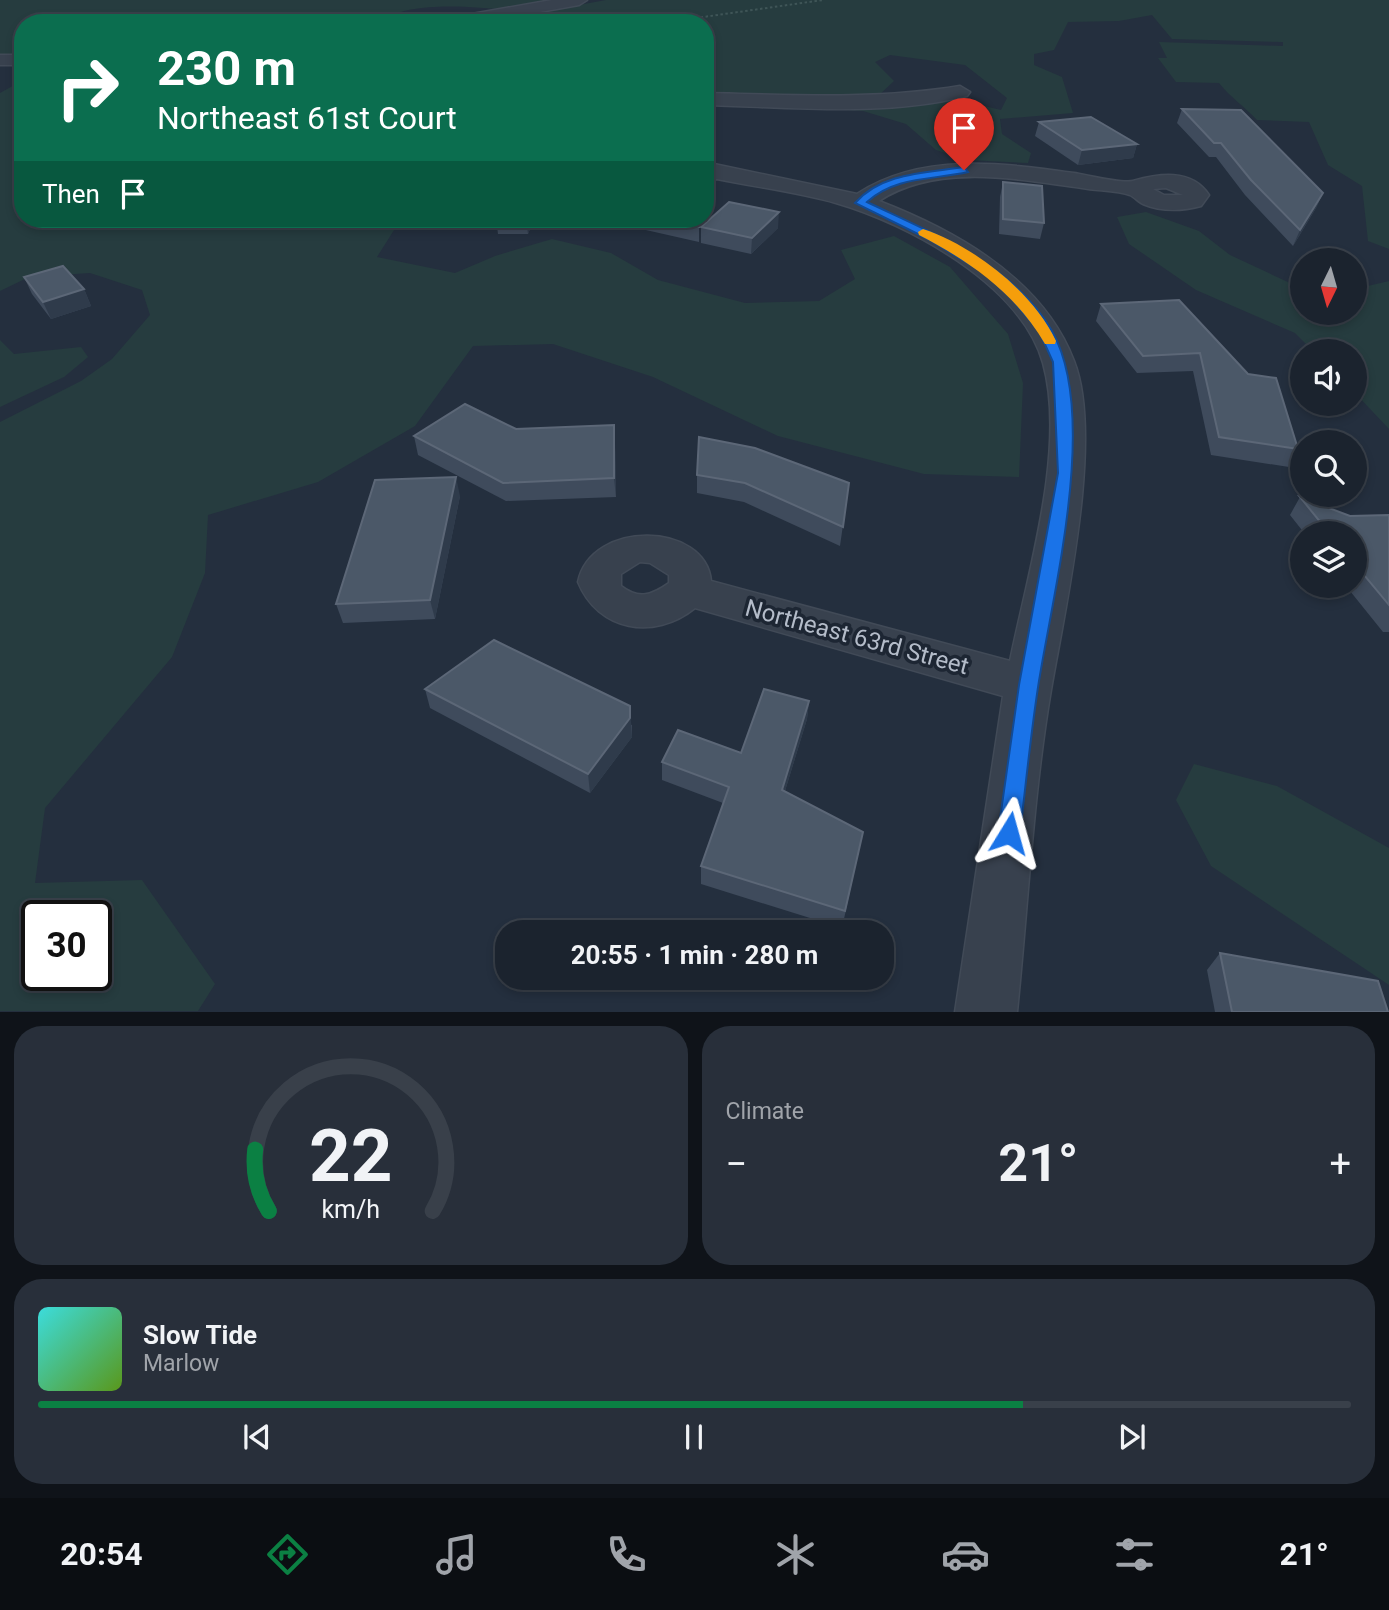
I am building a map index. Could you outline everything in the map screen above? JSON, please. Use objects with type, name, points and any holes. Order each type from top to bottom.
[{"type":"street","points":[[500,14],[579,0]]},
{"type":"street","points":[[714,99],[856,102],[919,99],[960,92]]},
{"type":"street","points":[[714,169],[860,203],[934,238],[988,271],[1016,295],[1045,330],[1060,362],[1066,473],[1029,685],[986,1012]]},
{"type":"street","points":[[860,203],[874,190],[901,179],[950,170],[1139,189]]},
{"type":"street","name":"Northeast 63rd Street","points":[[686,590],[1029,685]]},
{"type":"path","points":[[714,16],[811,4],[822,0]]},
{"type":"green space","points":[[0,0],[563,0],[516,10],[440,7],[396,14],[14,14],[14,55],[0,56]]},
{"type":"green space","points":[[606,0],[1389,0],[1389,249],[1368,241],[1362,186],[1328,165],[1309,122],[1257,120],[1219,83],[1176,82],[1158,58],[1167,58],[1159,42],[1283,46],[1283,42],[1172,39],[1152,15],[1119,21],[1068,22],[1054,50],[1034,54],[1034,65],[1062,77],[1073,113],[1000,119],[1002,134],[1031,153],[1028,163],[967,160],[936,150],[906,124],[863,111],[714,102],[714,14],[529,14]],"holes":[[[890,55],[965,65],[1007,98],[1001,110],[963,101],[877,97],[894,81],[875,62]]]},
{"type":"green space","points":[[14,85],[14,228],[395,228],[377,257],[455,273],[495,256],[552,239],[611,253],[658,280],[745,303],[819,301],[855,279],[841,250],[894,236],[950,267],[1008,334],[1023,383],[1019,477],[924,474],[778,436],[653,377],[553,344],[473,346],[415,426],[318,482],[208,515],[205,573],[172,657],[45,808],[35,883],[142,880],[215,984],[198,1011],[0,1011],[0,422],[81,381],[112,359],[150,315],[142,290],[90,273],[29,277],[0,291],[0,93]]},
{"type":"green space","points":[[1146,212],[1199,231],[1230,255],[1290,283],[1290,326],[1367,326],[1367,286],[1389,281],[1389,429],[1367,406],[1367,339],[1301,339],[1295,333],[1196,290],[1129,244],[1117,217]]},
{"type":"green space","points":[[0,340],[14,354],[81,347],[88,357],[64,377],[0,407]]},
{"type":"green space","points":[[1194,764],[1277,786],[1389,848],[1389,985],[1211,866],[1176,800]]},
{"type":"building","points":[[1182,109],[1241,110],[1323,193],[1300,230],[1251,180],[1221,143],[1214,143]]},
{"type":"building","points":[[1091,117],[1137,144],[1082,150],[1039,122]]},
{"type":"building","points":[[1003,182],[1042,186],[1044,223],[1003,219]]},
{"type":"building","points":[[729,202],[779,212],[752,238],[706,228],[714,228],[714,215]]},
{"type":"building","points":[[63,266],[84,289],[43,302],[24,277]]},
{"type":"building","points":[[1179,300],[1248,374],[1276,378],[1292,430],[1290,448],[1219,437],[1200,353],[1143,356],[1101,304]]},
{"type":"building","points":[[465,404],[516,429],[614,425],[614,478],[503,483],[414,436]]},
{"type":"building","points":[[699,437],[755,448],[849,483],[843,527],[745,483],[697,475]]},
{"type":"building","points":[[456,477],[430,600],[336,604],[375,480]]},
{"type":"building","points":[[1308,507],[1326,507],[1350,516],[1389,515],[1389,605],[1367,579],[1367,521],[1319,521]]},
{"type":"building","points":[[494,640],[630,706],[630,718],[588,774],[425,689]]},
{"type":"building","points":[[764,689],[809,701],[782,790],[863,832],[845,911],[701,866],[729,787],[662,762],[678,730],[741,753]]},
{"type":"building","points":[[1220,953],[1378,981],[1388,1012],[1232,1012]]},
{"type":"slow traffic","points":[[923,232],[971,257],[1016,295],[1045,330],[1050,341]]},
{"type":"route","points":[[964,170],[901,179],[874,190],[860,203],[971,257],[1016,295],[1045,330],[1060,362],[1066,473],[1029,685],[1009,833]]}]
